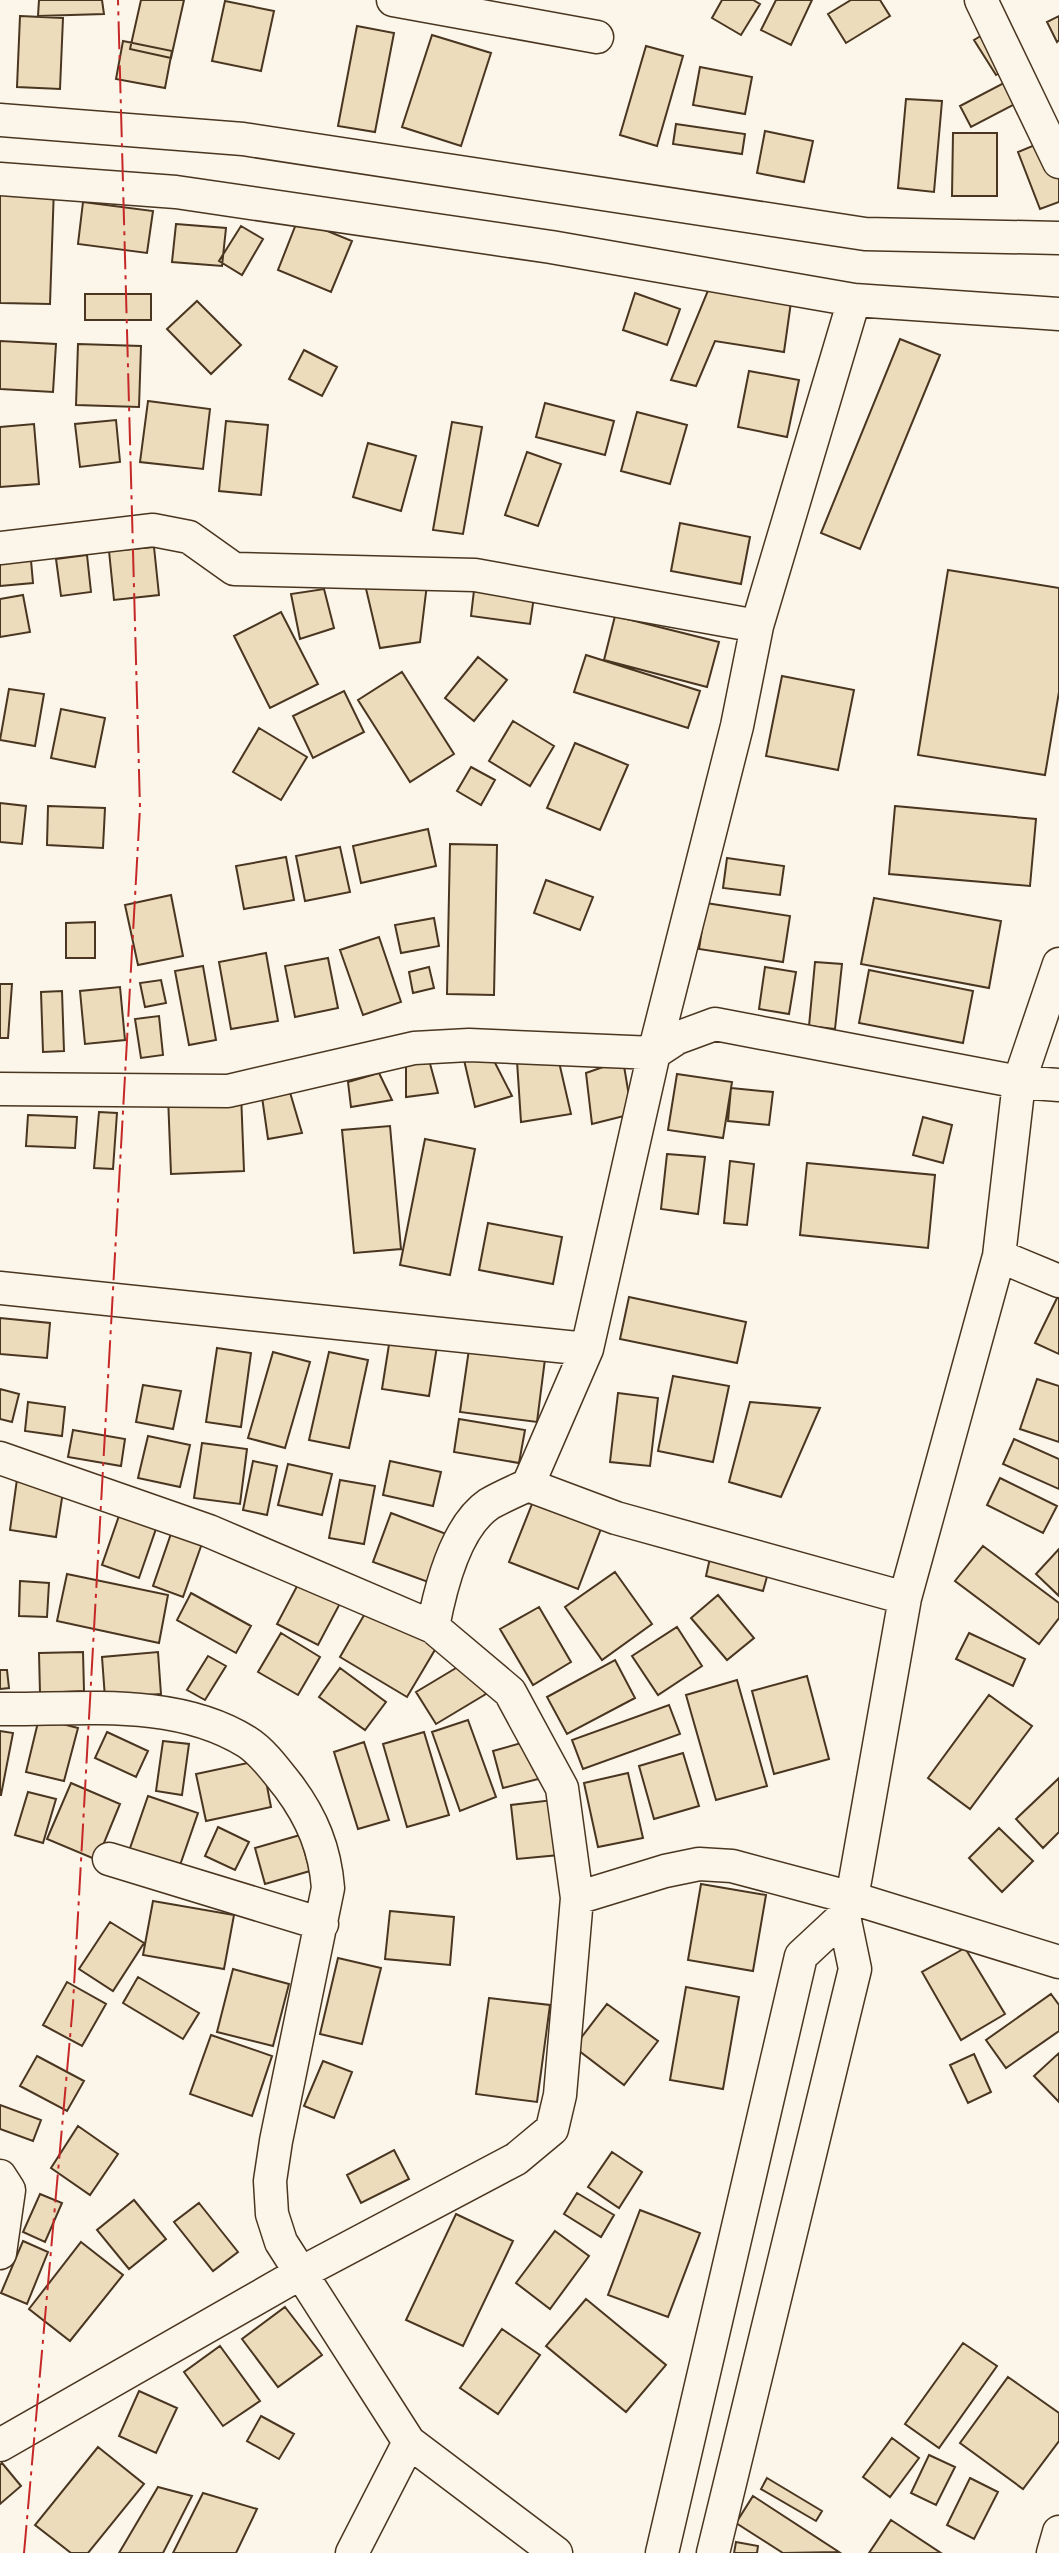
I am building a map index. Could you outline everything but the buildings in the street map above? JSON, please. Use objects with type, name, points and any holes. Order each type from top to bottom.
[{"type":"street","points":[[393,0],[597,37]]},
{"type":"street","points":[[981,0],[1059,162]]},
{"type":"street","points":[[0,120],[243,139],[865,234],[1059,238]]},
{"type":"street","points":[[0,179],[176,192],[551,247],[854,300],[1059,314]]},
{"type":"street","points":[[433,1627],[440,1593],[458,1543],[486,1506],[528,1485],[587,1349],[654,1053],[737,726],[757,626],[854,300]]},
{"type":"street","points":[[0,548],[153,530],[189,537],[234,569],[475,575],[757,626]]},
{"type":"street","points":[[713,2553],[855,1969],[848,1907],[905,1598],[999,1256],[1019,1082],[1059,964]]},
{"type":"street","points":[[0,1089],[228,1091],[428,1047],[469,1045],[654,1053],[677,1038],[715,1024],[1019,1082],[1059,1085]]},
{"type":"street","points":[[999,1256],[1059,1281]]},
{"type":"street","points":[[0,1288],[587,1349]]},
{"type":"street","points":[[0,1458],[209,1531],[433,1627],[510,1692],[562,1788],[577,1898],[560,2095],[552,2129],[516,2159],[299,2274],[0,2445]]},
{"type":"street","points":[[528,1485],[616,1518],[905,1598]]},
{"type":"street","points":[[0,1709],[142,1710],[213,1724],[249,1743],[278,1773],[315,1829],[326,1858],[328,1888],[270,2181],[272,2214],[281,2242],[409,2442],[556,2553]]},
{"type":"street","points":[[109,1859],[322,1924]]},
{"type":"street","points":[[577,1898],[665,1871],[699,1864],[732,1866],[848,1907],[1059,1962]]},
{"type":"street","points":[[662,2553],[801,1956],[848,1907]]},
{"type":"street","points":[[0,2176],[9,2190],[0,2253]]},
{"type":"street","points":[[352,2553],[409,2442]]},
{"type":"street","points":[[1053,2553],[1059,2532]]},
{"type":"power","points":[[24,2553],[73,2004],[140,808],[118,0]]}]
